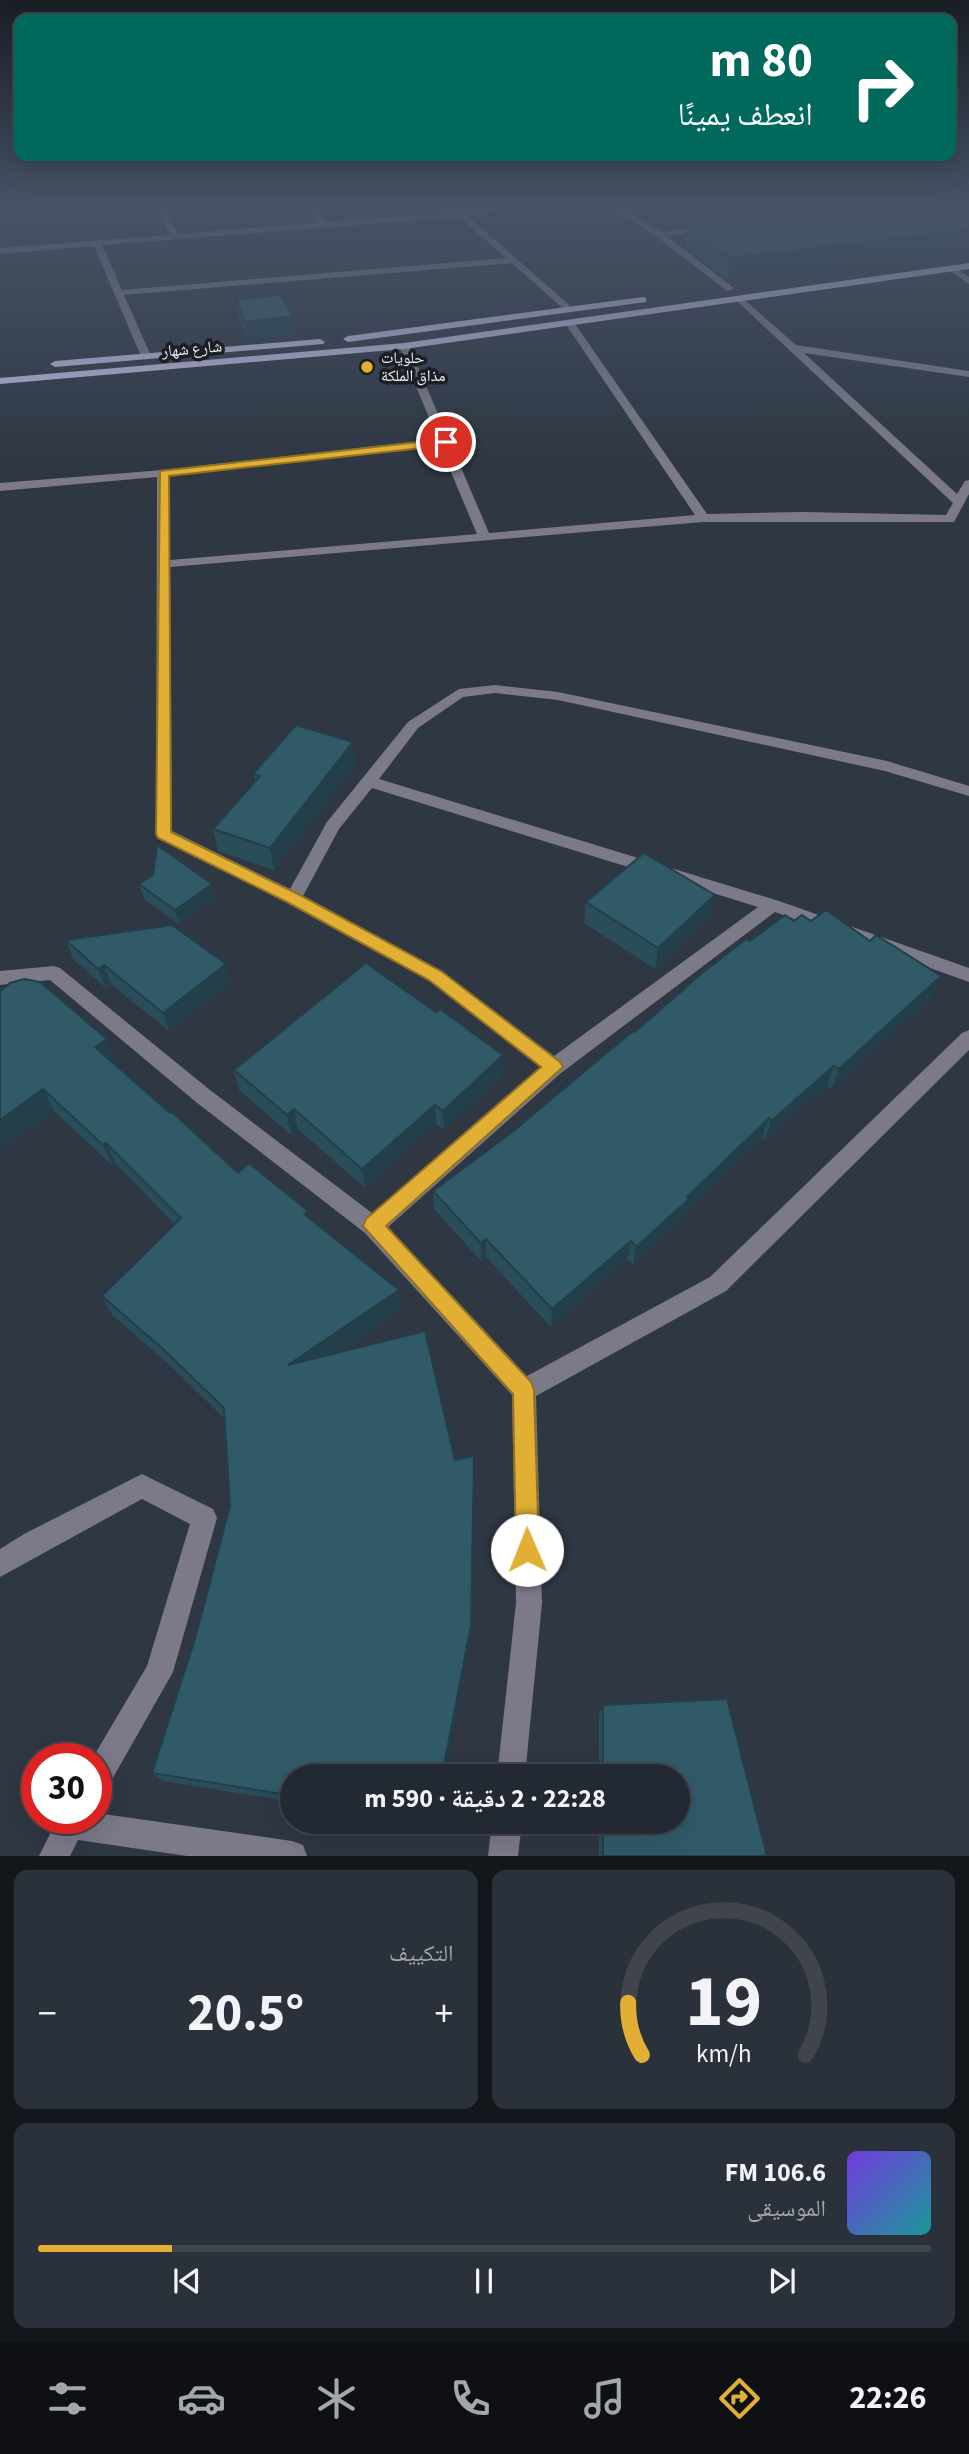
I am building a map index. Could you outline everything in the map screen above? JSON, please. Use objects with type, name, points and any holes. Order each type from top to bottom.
[{"type":"main road","points":[[690,294],[717,291]]},
{"type":"main road","name":"شارع شهار","points":[[0,381],[404,346],[797,291]]},
{"type":"main road","points":[[338,340],[650,299]]},
{"type":"main road","name":"شارع شهار","points":[[40,366],[325,341]]},
{"type":"street","points":[[146,356],[119,293],[147,291]]},
{"type":"street","points":[[548,291],[570,310]]},
{"type":"street","points":[[740,299],[958,501]]},
{"type":"street","points":[[569,323],[703,518]]},
{"type":"street","points":[[404,346],[484,536]]},
{"type":"street","points":[[793,348],[969,374]]},
{"type":"street","points":[[0,487],[163,473],[446,442]]},
{"type":"street","points":[[163,473],[164,834],[293,898],[435,975],[554,1067]]},
{"type":"street","points":[[950,519],[969,483]]},
{"type":"street","points":[[164,564],[703,518],[803,516],[969,520]]},
{"type":"street","points":[[293,898],[333,826],[413,725],[459,692],[495,689],[558,696],[887,766],[969,791]]},
{"type":"street","points":[[368,781],[773,905],[969,975]]},
{"type":"street","points":[[373,1226],[554,1067],[773,905]]},
{"type":"street","points":[[0,978],[54,974],[203,1096],[373,1226],[524,1390],[529,1603],[512,1764]]},
{"type":"street","points":[[524,1390],[718,1284],[969,1038]]},
{"type":"street","points":[[0,1564],[33,1543],[142,1486],[204,1518],[159,1672],[112,1753]]},
{"type":"street","points":[[112,1827],[292,1856]]},
{"type":"street","points":[[54,1856],[66,1834]]},
{"type":"street","points":[[503,1856],[506,1834]]},
{"type":"building","points":[[281,295],[293,316],[245,322],[237,300]]},
{"type":"building","points":[[296,725],[353,742],[270,848],[213,829],[260,776],[253,774]]},
{"type":"building","points":[[157,845],[212,884],[175,910],[139,884],[153,875]]},
{"type":"building","points":[[644,853],[715,895],[658,948],[586,902]]},
{"type":"building","points":[[826,910],[870,941],[876,935],[941,976],[839,1069],[834,1066],[771,1121],[769,1118],[687,1197],[689,1199],[636,1247],[631,1241],[552,1309],[486,1239],[481,1243],[433,1191],[511,1133],[746,939],[750,941],[785,915],[794,921],[802,915],[811,921]]},
{"type":"building","points":[[172,925],[226,964],[163,1013],[104,965],[98,969],[66,940]]},
{"type":"building","points":[[366,963],[436,1012],[440,1009],[503,1055],[443,1111],[435,1105],[362,1169],[294,1109],[287,1115],[234,1070]]},
{"type":"building","points":[[24,979],[40,982],[107,1039],[95,1047],[172,1112],[238,1173],[249,1163],[308,1211],[304,1214],[399,1290],[288,1365],[425,1331],[455,1460],[474,1456],[471,1625],[444,1764],[280,1764],[280,1794],[152,1773],[195,1639],[230,1506],[224,1408],[164,1350],[102,1296],[181,1218],[106,1143],[103,1145],[43,1089],[0,1120],[0,991],[10,983]]},
{"type":"building","points":[[727,1699],[767,1856],[603,1856],[603,1834],[690,1834],[690,1764],[603,1764],[603,1705]]},
{"type":"place","name":"حلويات مذاق الملكة","points":[[367,367]]},
{"type":"route","points":[[446,442],[163,473],[164,834],[293,898],[435,975],[554,1067],[373,1226],[524,1390],[527,1550]]}]
